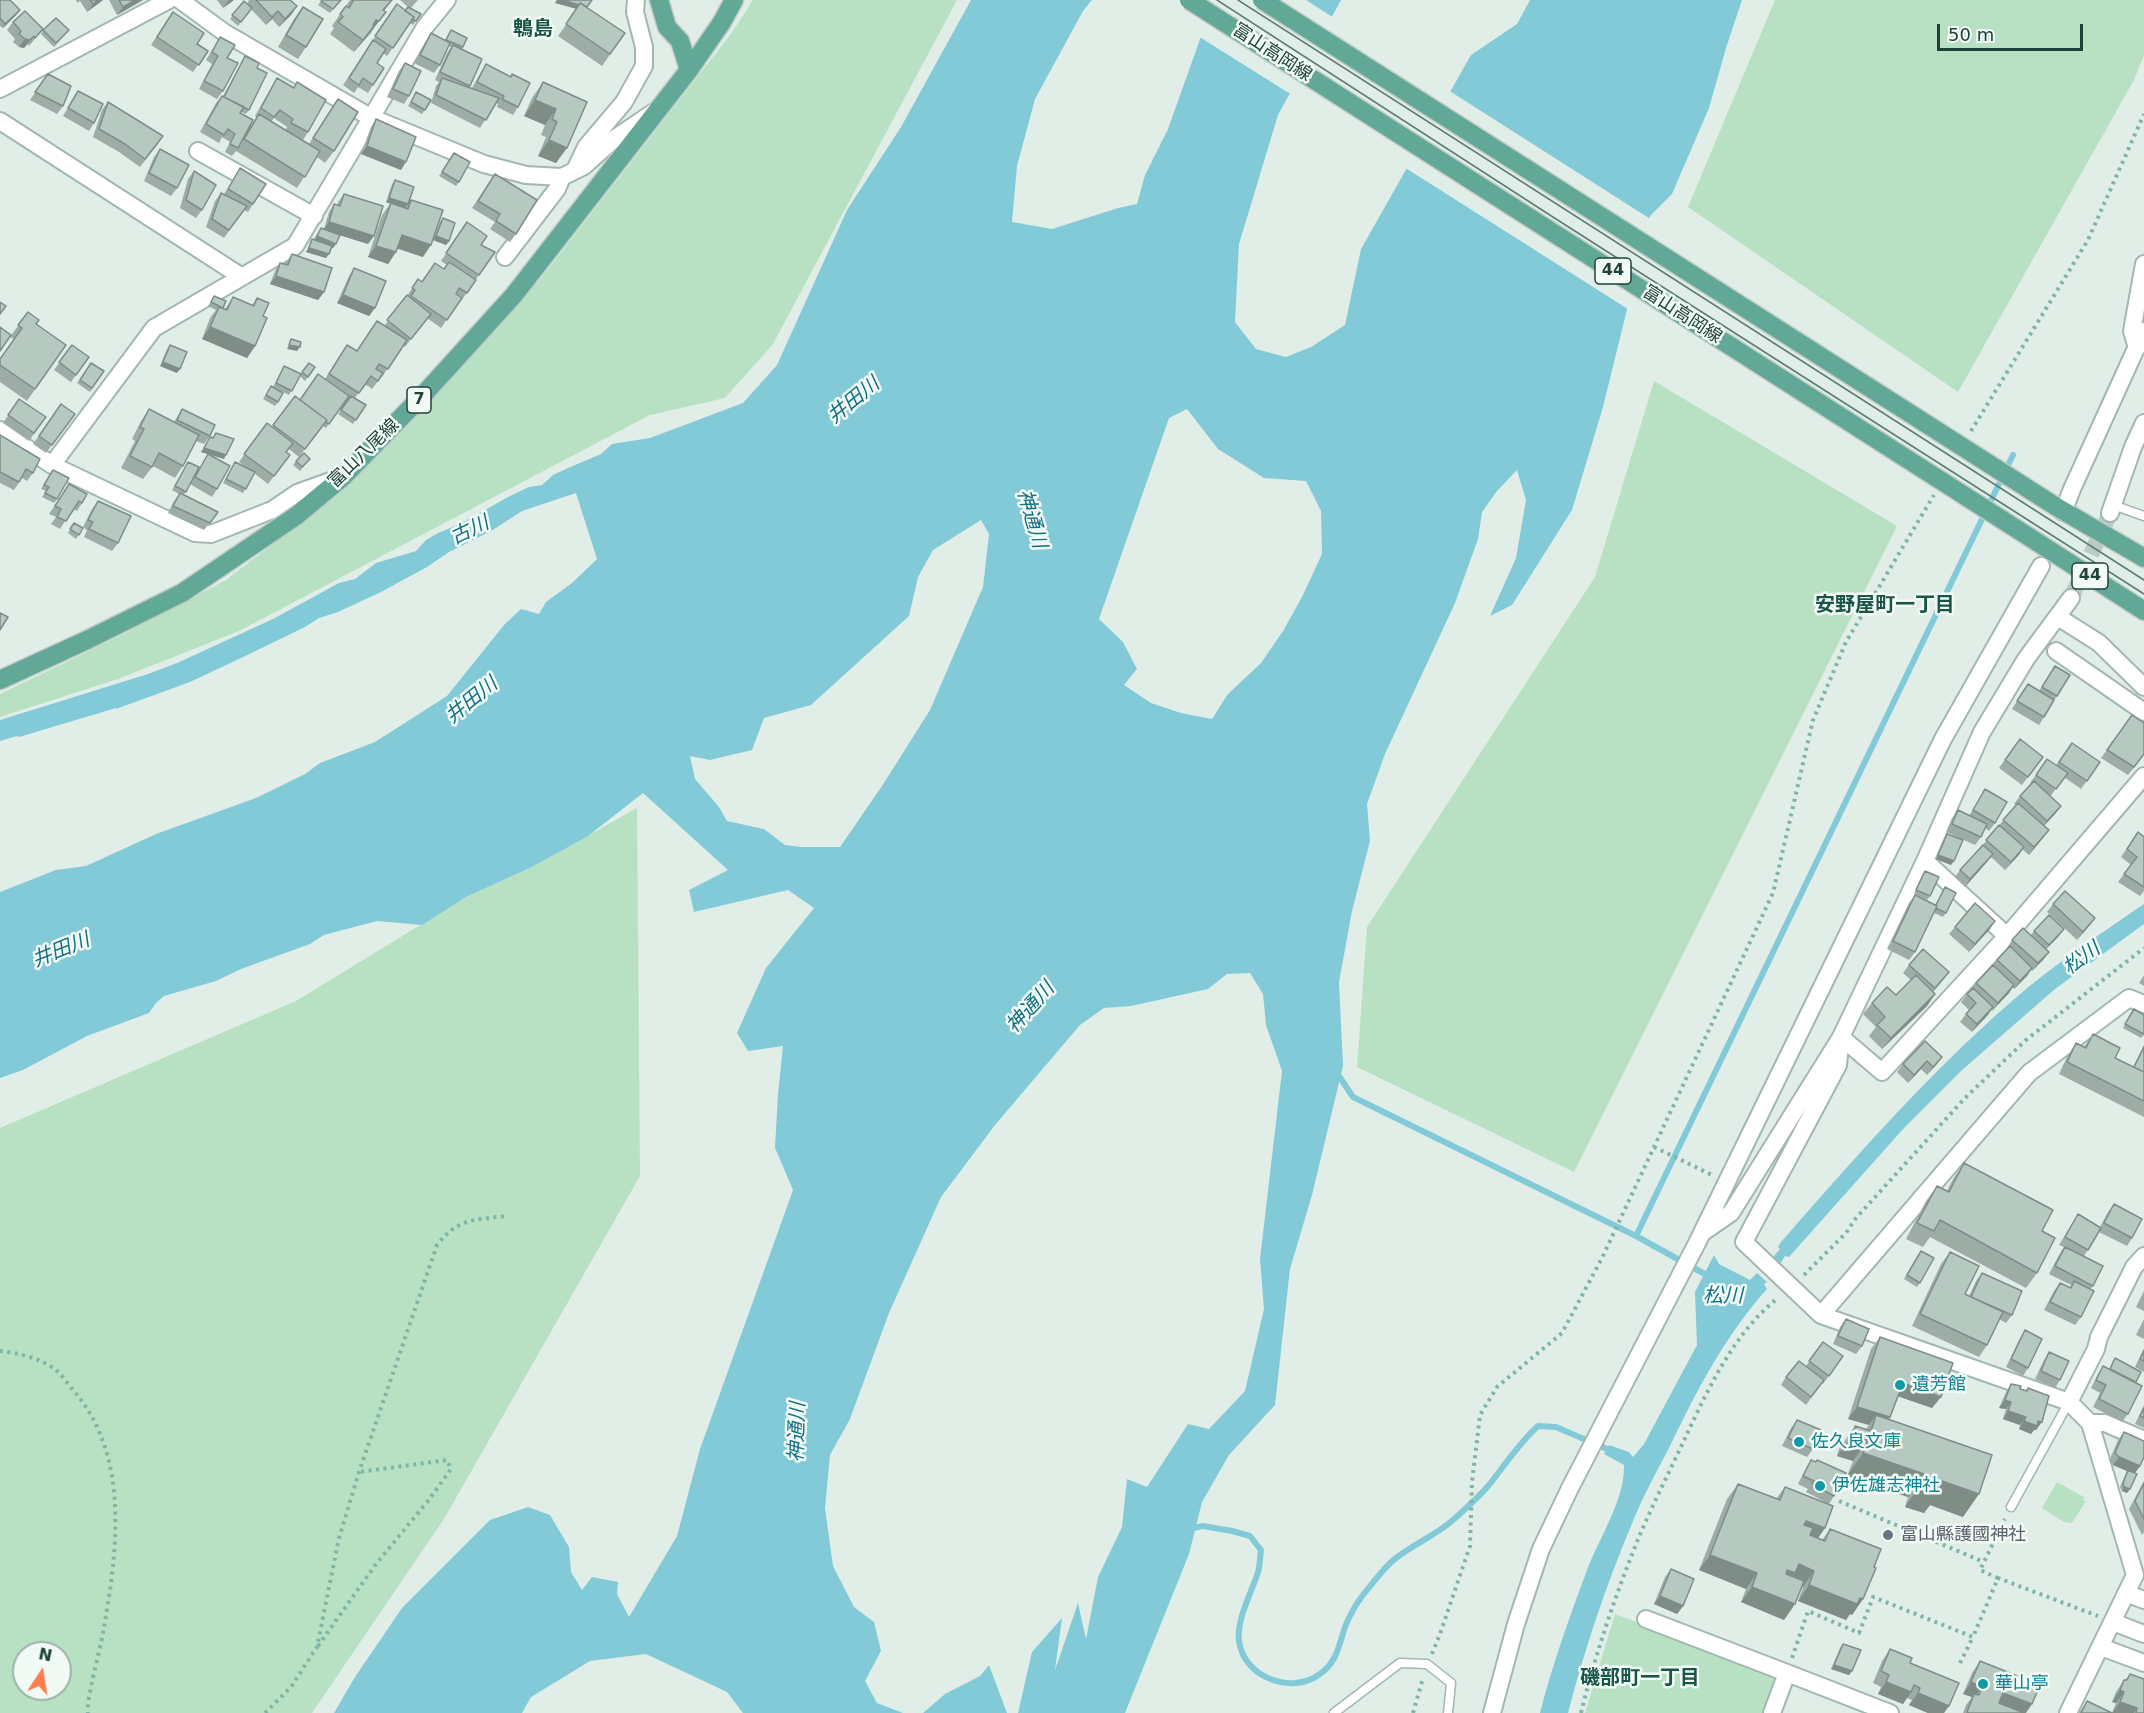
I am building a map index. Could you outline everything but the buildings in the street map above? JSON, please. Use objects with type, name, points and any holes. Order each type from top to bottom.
[{"type":"main road","points":[[659,0],[667,27],[680,41],[689,70]]},
{"type":"main road","name":"富山八尾線","points":[[0,680],[182,593],[296,516],[344,476],[425,393],[514,295],[689,70],[722,22],[734,0]]},
{"type":"main road","name":"富山高岡線","points":[[1189,0],[2144,610]]},
{"type":"main road","name":"44","points":[[1262,0],[2059,509],[2144,558]]},
{"type":"street","points":[[0,88],[169,0]]},
{"type":"street","points":[[180,0],[225,33],[370,117],[484,164],[526,175],[568,174],[584,166],[614,139],[660,108]]},
{"type":"street","points":[[52,465],[154,328],[295,246],[425,27],[447,0]]},
{"type":"street","points":[[505,257],[586,147],[624,102],[644,66],[644,47],[635,12],[636,0]]},
{"type":"street","points":[[0,121],[242,277]]},
{"type":"street","points":[[198,151],[314,216]]},
{"type":"street","points":[[2137,348],[2132,331],[2144,264]]},
{"type":"street","points":[[2059,509],[2072,489],[2144,331]]},
{"type":"street","points":[[2111,509],[2138,448],[2144,423]]},
{"type":"street","points":[[0,430],[52,465],[195,532],[212,534],[272,510],[297,493],[344,476]]},
{"type":"street","points":[[1492,1713],[1516,1624],[1541,1549],[1701,1234],[1943,739],[2041,566]]},
{"type":"street","points":[[1701,1234],[1731,1213],[1841,1037],[1925,861],[1982,732],[2026,659],[2071,598]]},
{"type":"street","points":[[2058,617],[2099,643],[2144,687]]},
{"type":"street","points":[[2056,651],[2144,712]]},
{"type":"street","points":[[1841,1037],[1882,1072],[2007,936],[2144,776]]},
{"type":"street","points":[[1925,861],[2007,936]]},
{"type":"street","points":[[1821,1315],[2029,1073],[2129,998],[2144,1004]]},
{"type":"street","points":[[1841,1037],[1838,1065],[1744,1242],[1821,1315],[2069,1402],[2090,1423],[2135,1575],[2068,1713]]},
{"type":"street","points":[[2069,1402],[2134,1267],[2144,1256]]},
{"type":"street","points":[[2090,1423],[2105,1423],[2144,1440]]},
{"type":"street","points":[[2126,1593],[2144,1600]]},
{"type":"street","points":[[1646,1619],[1890,1713]]},
{"type":"street","points":[[2113,1622],[2144,1634]]},
{"type":"street","points":[[2101,1647],[2144,1663]]},
{"type":"street","points":[[1772,1713],[1787,1673]]},
{"type":"lane","points":[[2111,509],[2144,516]]},
{"type":"lane","points":[[2011,1507],[2069,1402]]},
{"type":"lane","points":[[1334,1713],[1400,1663],[1427,1664],[1451,1683],[1448,1713]]},
{"type":"path","points":[[1966,440],[2088,240],[2144,114]]},
{"type":"path","points":[[1413,1713],[1427,1664],[1440,1634],[1470,1546],[1472,1482],[1480,1415],[1497,1387],[1562,1333],[1602,1258],[1773,893],[1813,720],[1846,642],[1936,491]]},
{"type":"path","points":[[1654,1147],[1726,1182]]},
{"type":"path","points":[[317,1647],[339,1538],[359,1472],[437,1245],[448,1231],[465,1222],[506,1216]]},
{"type":"path","points":[[0,1351],[40,1361],[56,1370],[83,1401],[101,1438],[111,1469],[115,1500],[113,1576],[88,1713]]},
{"type":"path","points":[[265,1713],[291,1687],[376,1564],[428,1502],[451,1469],[447,1460],[359,1472]]},
{"type":"path","points":[[1839,1501],[1984,1562]]},
{"type":"path","points":[[2011,1507],[1980,1570],[2113,1622]]},
{"type":"path","points":[[1960,1664],[1998,1578]]},
{"type":"path","points":[[1787,1673],[1808,1611],[1858,1633],[1873,1597],[1973,1637]]},
{"type":"green space","points":[[753,0],[957,0],[773,344],[725,398],[650,415],[239,631],[118,679],[0,717],[0,694],[126,633],[226,580],[349,485],[542,277],[733,31]]},
{"type":"green space","points":[[1775,0],[2144,0],[2144,55],[2134,80],[1958,392],[1688,207]]},
{"type":"green space","points":[[1654,381],[1897,526],[1574,1172],[1357,1067],[1367,927],[1595,577]]},
{"type":"green space","points":[[637,808],[640,1176],[444,1519],[312,1713],[0,1713],[0,1128],[296,1001],[466,897],[532,867]]},
{"type":"green space","points":[[2057,1482],[2084,1497],[2083,1500],[2086,1501],[2072,1523],[2064,1522],[2042,1508]]},
{"type":"green space","points":[[1615,1614],[1773,1673],[1777,1682],[1765,1713],[1585,1713]]},
{"type":"water","points":[[971,0],[1092,0],[1083,11],[1035,99],[1017,166],[1012,222],[1052,229],[1137,204],[1145,175],[1168,129],[1214,0],[1341,0],[1278,115],[1239,244],[1235,322],[1256,349],[1286,357],[1311,347],[1345,325],[1361,249],[1471,55],[1517,24],[1530,0],[1742,0],[1709,108],[1672,194],[1650,216],[1603,407],[1572,510],[1512,605],[1490,616],[1516,558],[1526,500],[1517,470],[1497,491],[1482,512],[1478,539],[1455,603],[1385,754],[1367,804],[1370,841],[1352,911],[1339,982],[1343,1066],[1312,1195],[1290,1269],[1275,1405],[1229,1455],[1202,1502],[1189,1554],[1125,1713],[1018,1713],[1032,1652],[1062,1618],[1055,1670],[1078,1603],[1086,1639],[1098,1577],[1122,1527],[1127,1479],[1147,1487],[1188,1424],[1209,1429],[1245,1391],[1264,1309],[1260,1259],[1282,1071],[1266,1025],[1263,994],[1250,973],[1227,974],[1208,989],[1131,1006],[1104,1008],[1080,1025],[995,1125],[941,1197],[889,1313],[850,1419],[830,1455],[825,1508],[833,1566],[854,1607],[874,1622],[881,1651],[865,1681],[877,1703],[903,1713],[743,1713],[727,1692],[646,1654],[590,1661],[531,1697],[522,1713],[334,1713],[355,1677],[402,1608],[490,1520],[528,1507],[550,1515],[569,1547],[571,1572],[582,1590],[592,1577],[618,1582],[617,1594],[629,1617],[677,1536],[700,1449],[793,1190],[775,1148],[783,1046],[748,1051],[737,1033],[766,968],[814,908],[788,890],[694,912],[689,890],[728,870],[643,793],[588,836],[532,867],[466,897],[422,925],[377,921],[324,935],[310,944],[241,969],[216,981],[164,996],[149,1013],[87,1036],[23,1070],[0,1078],[0,892],[56,870],[86,866],[156,834],[256,798],[305,774],[320,763],[375,742],[447,696],[504,625],[521,609],[539,614],[546,602],[572,583],[597,559],[576,493],[522,511],[491,531],[449,552],[381,592],[338,612],[319,618],[305,627],[190,682],[116,709],[0,741],[0,720],[177,663],[273,619],[339,583],[355,579],[376,563],[416,551],[426,540],[438,533],[460,524],[529,487],[542,485],[553,475],[601,454],[612,444],[650,438],[743,403],[777,365],[847,210],[901,127]],"holes":[[[1187,409],[1218,449],[1264,478],[1306,481],[1321,511],[1322,554],[1302,597],[1283,631],[1261,663],[1228,694],[1212,719],[1181,713],[1151,703],[1124,685],[1137,669],[1123,642],[1099,619],[1169,418]],[[981,520],[989,534],[983,587],[930,710],[840,847],[785,845],[764,829],[727,821],[719,807],[695,779],[690,756],[710,760],[752,750],[764,718],[811,705],[909,616],[918,577],[933,550]]]},
{"type":"water","name":"松川","points":[[2144,904],[2144,924],[2055,989],[1961,1071],[1904,1128],[1789,1257],[1785,1256],[1779,1266],[1771,1259],[1780,1249],[1778,1247],[1781,1242],[1864,1149],[1921,1087],[1981,1029],[2044,975]]},
{"type":"water","name":"松川","points":[[1714,1255],[1719,1264],[1750,1280],[1757,1273],[1767,1282],[1764,1284],[1767,1289],[1738,1325],[1713,1363],[1640,1505],[1604,1595],[1568,1713],[1540,1713],[1573,1607],[1620,1492],[1624,1465],[1604,1454],[1609,1445],[1629,1452],[1633,1457],[1644,1444],[1697,1345],[1695,1292]]},
{"type":"water","points":[[989,1665],[1007,1713],[923,1713],[945,1694],[980,1676]]},
{"type":"pier","points":[[1211,0],[1306,0],[1334,18],[1292,95],[1198,36]]},
{"type":"pier","points":[[1448,90],[1652,220],[1631,311],[1404,167]]},
{"type":"waterway","points":[[1636,1236],[2013,455]]},
{"type":"waterway","points":[[1337,1073],[1353,1097],[1636,1236],[1712,1278]]},
{"type":"waterway","points":[[1188,1529],[1203,1526],[1250,1536],[1261,1550],[1258,1572],[1240,1624],[1239,1641],[1243,1654],[1259,1673],[1283,1683],[1296,1683],[1320,1674],[1330,1664],[1337,1653],[1345,1627],[1355,1606],[1387,1566],[1446,1525],[1471,1503],[1538,1426],[1556,1427],[1614,1452]]},
{"type":"tunnel","points":[[2071,598],[2110,513]]},
{"type":"tram line","points":[[1217,0],[2144,594]]},
{"type":"tram line","points":[[1238,0],[2144,580]]},
{"type":"place","name":"遺芳館","points":[[1900,1385]]},
{"type":"place","name":"佐久良文庫","points":[[1799,1442]]},
{"type":"place","name":"伊佐雄志神社","points":[[1820,1486]]},
{"type":"place","name":"富山縣護國神社","points":[[1888,1535]]},
{"type":"place","name":"華山亭","points":[[1983,1684]]},
{"type":"district","name":"鵯島","points":[[533,30]]},
{"type":"district","name":"安野屋町一丁目","points":[[1885,606]]},
{"type":"district","name":"磯部町一丁目","points":[[1640,1679]]},
{"type":"water label","name":"井田川","points":[[854,401]]},
{"type":"water label","name":"神通川","points":[[1031,519]]},
{"type":"water label","name":"古川","points":[[470,531]]},
{"type":"water label","name":"井田川","points":[[472,701]]},
{"type":"water label","name":"井田川","points":[[61,951]]},
{"type":"water label","name":"神通川","points":[[1031,1008]]},
{"type":"water label","name":"神通川","points":[[798,1432]]}]
